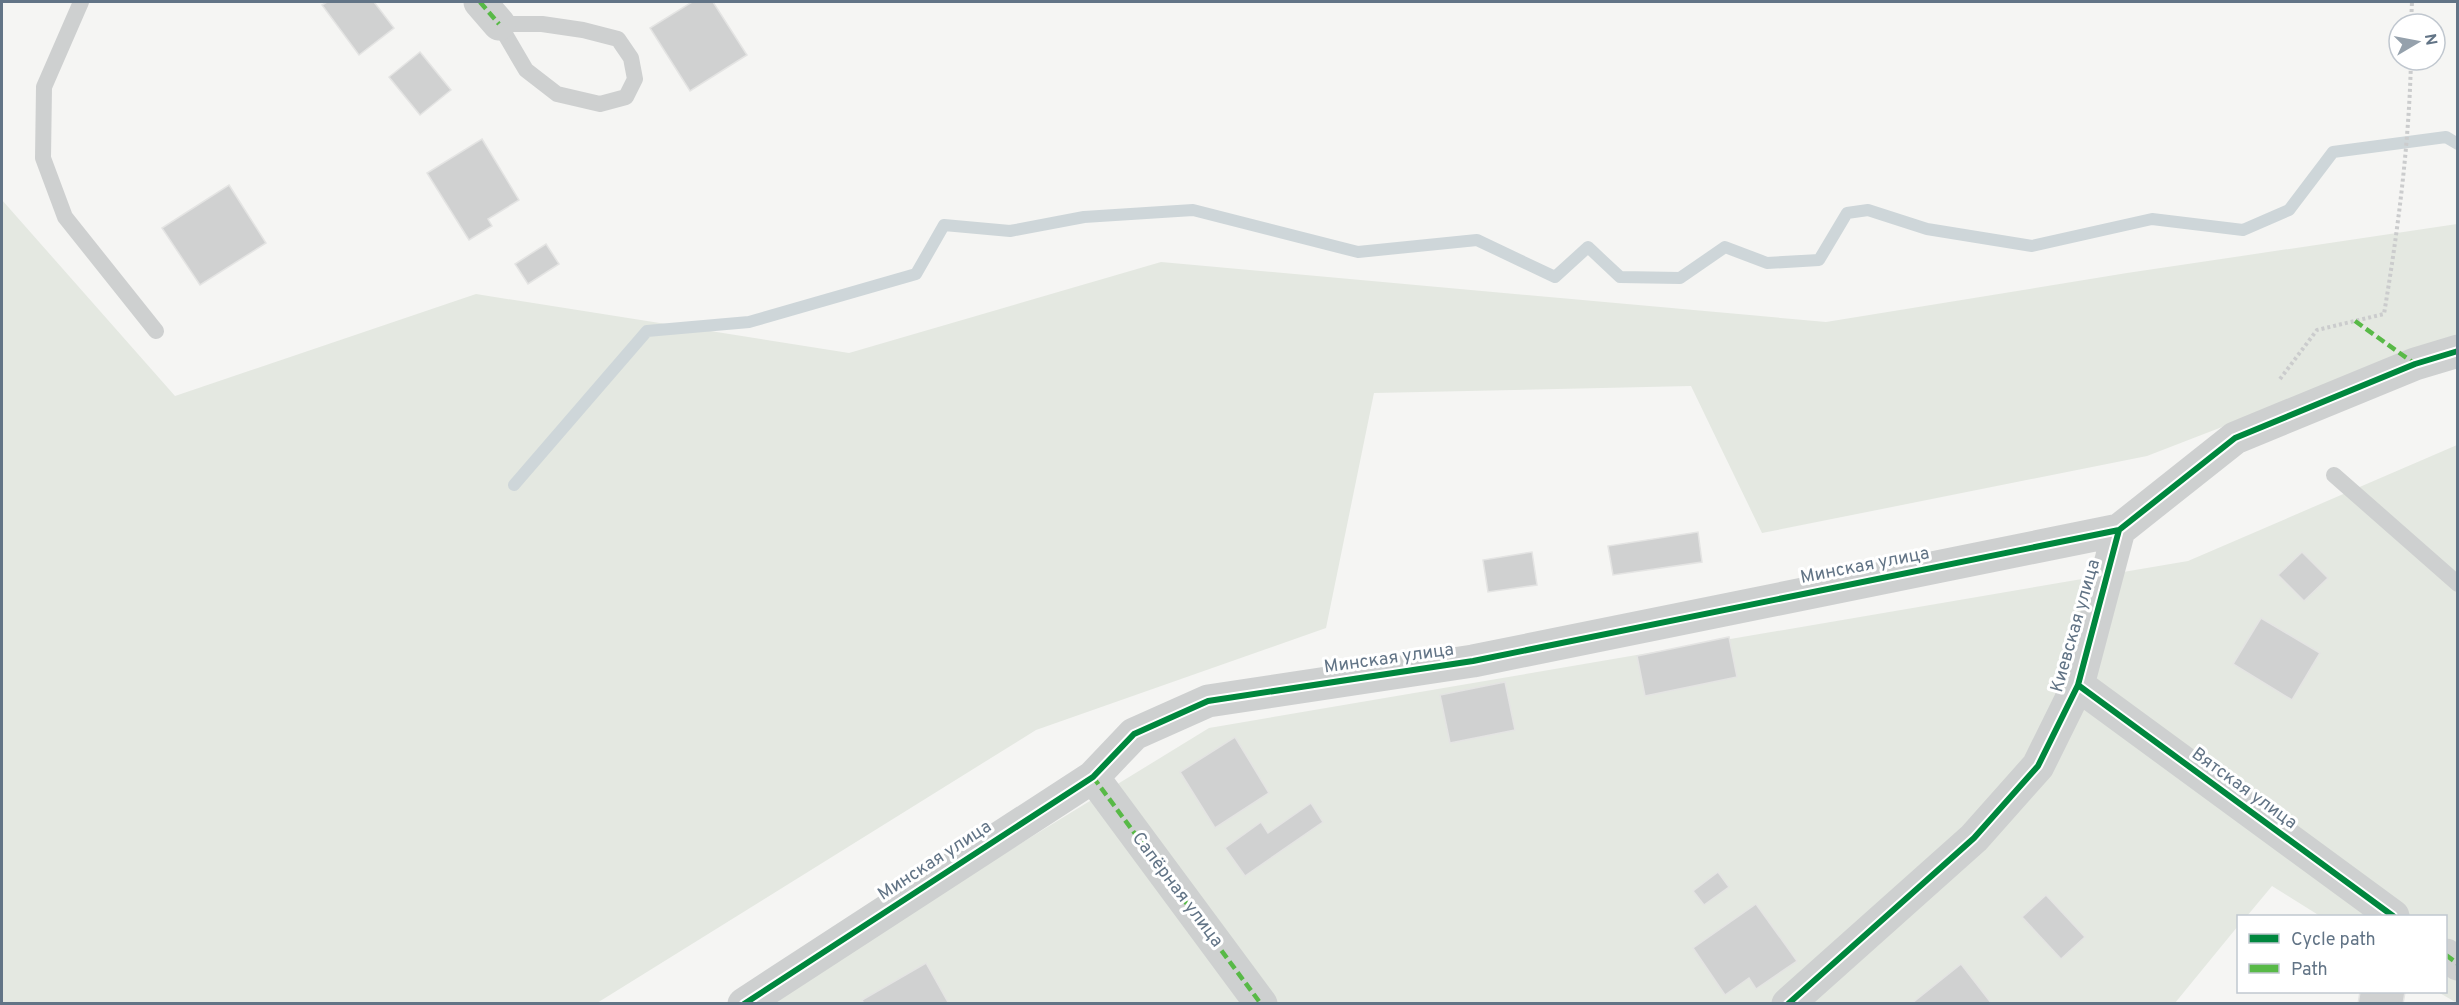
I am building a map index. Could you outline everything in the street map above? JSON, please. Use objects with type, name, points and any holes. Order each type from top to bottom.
[{"type":"street","points":[[2119,530],[2235,438],[2415,364],[2457,351]]},
{"type":"street","name":"Киевская улица","points":[[1788,1004],[1974,838],[2038,766],[2078,685],[2119,530]]},
{"type":"street","name":"Минская улица","points":[[744,1004],[1093,777],[1134,734],[1208,701],[1473,661],[2119,530]]},
{"type":"street","name":"Вятская улица","points":[[2078,685],[2392,915]]},
{"type":"street","name":"Сапёрная улица","points":[[1093,777],[1261,1004]]},
{"type":"lane","points":[[81,2],[44,87],[44,158],[65,217],[156,331]]},
{"type":"lane","points":[[490,13],[583,30],[618,39],[632,58],[634,79],[626,96],[600,104],[557,94],[526,70],[490,13]]},
{"type":"lane","points":[[2334,475],[2457,584]]},
{"type":"path","points":[[2276,384],[2317,330],[2384,314],[2397,237],[2410,117],[2411,72]]},
{"type":"shaded area","points":[[2,200],[175,396],[476,294],[849,353],[1161,262],[1826,322],[2127,273],[2457,224],[2457,336],[2147,456],[1762,533],[1691,386],[1374,393],[1326,628],[1036,730],[597,1003],[2,1003]]},
{"type":"shaded area","points":[[2457,445],[2457,1003],[2440,993],[2447,993],[2447,915],[2318,915],[2272,886],[2248,915],[2237,915],[2237,927],[2175,1003],[759,1004],[1209,728],[2188,561]]},
{"type":"building","points":[[327,2],[374,2],[394,28],[359,55],[322,5]]},
{"type":"building","points":[[692,2],[713,2],[747,55],[690,91],[650,28]]},
{"type":"building","points":[[420,52],[451,90],[420,115],[389,77]]},
{"type":"building","points":[[482,139],[519,200],[488,219],[492,226],[469,240],[427,173]]},
{"type":"building","points":[[229,185],[266,243],[200,285],[162,228]]},
{"type":"building","points":[[546,244],[559,264],[528,284],[515,264]]},
{"type":"building","points":[[1698,532],[1702,562],[1613,575],[1608,546]]},
{"type":"building","points":[[1532,552],[1537,585],[1488,592],[1483,560]]},
{"type":"building","points":[[2302,552],[2328,578],[2304,601],[2278,575]]},
{"type":"building","points":[[2261,618],[2320,653],[2292,700],[2233,664]]},
{"type":"building","points":[[1729,637],[1737,677],[1645,696],[1637,656]]},
{"type":"building","points":[[1505,682],[1515,730],[1450,743],[1440,695]]},
{"type":"building","points":[[1235,737],[1269,793],[1215,828],[1180,772]]},
{"type":"building","points":[[1311,803],[1323,822],[1245,876],[1225,848],[1261,822],[1268,833]]},
{"type":"building","points":[[1718,872],[1729,887],[1704,905],[1693,891]]},
{"type":"building","points":[[2046,895],[2085,937],[2061,959],[2022,917]]},
{"type":"building","points":[[1756,904],[1797,961],[1756,989],[1749,978],[1725,995],[1693,948]]},
{"type":"building","points":[[926,963],[949,1004],[864,1004],[862,1000]]},
{"type":"building","points":[[1961,964],[1992,1004],[1911,1004]]},
{"type":"building","points":[[2360,993],[2405,993],[2403,1004],[2358,1004]]},
{"type":"waterway","points":[[514,485],[647,331],[749,322],[916,274],[944,225],[1010,231],[1084,217],[1193,210],[1358,252],[1477,240],[1555,277],[1588,247],[1620,277],[1680,278],[1725,247],[1767,263],[1819,260],[1847,213],[1868,210],[1927,229],[2032,246],[2152,219],[2243,230],[2289,210],[2333,152],[2446,137],[2458,144]]},
{"type":"marked path","points":[[480,2],[499,24]]},
{"type":"marked path","points":[[2355,321],[2415,364]]},
{"type":"marked path","points":[[1093,777],[1261,1004]]},
{"type":"marked path","points":[[2447,956],[2458,964]]},
{"type":"cycle path","points":[[1788,1004],[1974,838],[2038,766],[2078,685],[2119,530],[2235,438],[2415,364],[2458,351]]},
{"type":"cycle path","points":[[744,1004],[1093,777],[1134,734],[1208,701],[1473,661],[2119,530]]},
{"type":"cycle path","points":[[2078,685],[2392,915]]}]
